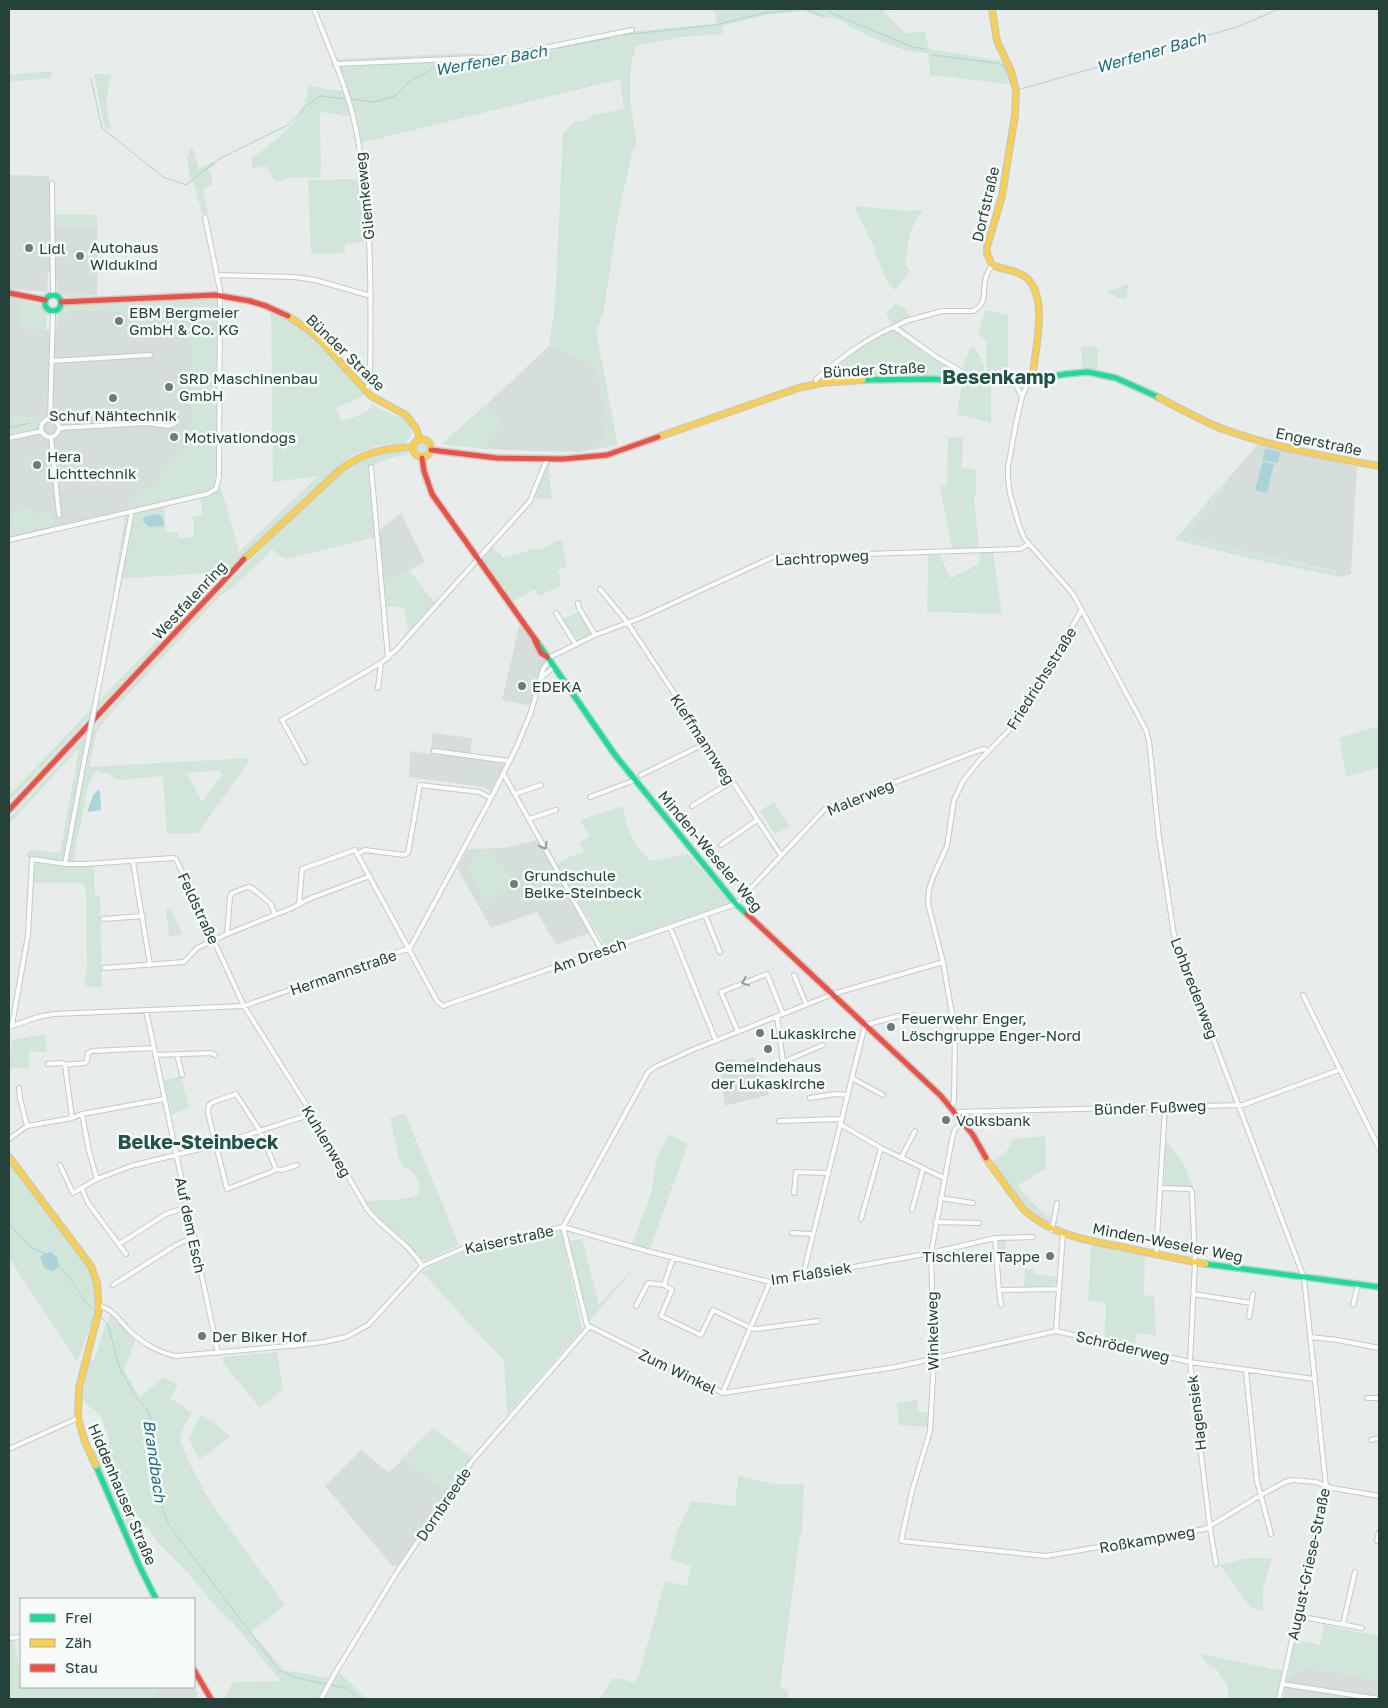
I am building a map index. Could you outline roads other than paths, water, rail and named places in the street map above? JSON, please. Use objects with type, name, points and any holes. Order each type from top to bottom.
[{"type":"street","name":"Gliemkeweg","points":[[314,9],[346,92],[354,121],[364,178],[371,296],[370,383],[366,390]]},
{"type":"street","name":"Dorfstraße","points":[[992,9],[997,41],[1011,71],[1016,90],[1016,114],[1004,187],[987,247],[987,253],[992,265]]},
{"type":"street","points":[[335,64],[500,57],[632,30]]},
{"type":"street","points":[[52,183],[53,294]]},
{"type":"street","points":[[9,540],[212,492],[216,489],[219,477],[220,295],[218,275],[205,217]]},
{"type":"street","points":[[816,384],[816,379],[842,359],[878,334],[906,321],[942,311],[978,309],[984,299],[986,276],[992,265],[1028,279],[1036,292],[1039,310],[1030,381]]},
{"type":"street","points":[[218,275],[295,277],[315,280],[371,296]]},
{"type":"street","points":[[9,293],[45,300]]},
{"type":"street","points":[[53,294],[58,296],[62,302],[58,310],[53,311],[46,308],[45,300],[53,294]]},
{"type":"street","name":"Bünder Straße","points":[[62,302],[220,295],[251,300],[298,322],[316,336],[334,353],[371,396],[406,414],[415,424],[420,439]]},
{"type":"street","points":[[50,420],[53,311]]},
{"type":"street","points":[[894,327],[938,358],[959,370],[969,380]]},
{"type":"street","points":[[51,360],[150,355]]},
{"type":"street","name":"Bünder Straße","points":[[431,450],[471,456],[579,459],[607,455],[790,391],[816,384],[871,379],[969,380],[1015,383],[1083,371],[1100,374],[1134,386],[1219,427],[1254,440]]},
{"type":"street","name":"Friedrichsstraße","points":[[953,1110],[955,1031],[943,962],[929,908],[929,890],[950,837],[952,811],[958,790],[963,781],[988,752],[1018,722],[1081,611],[1073,594],[1024,538],[1013,508],[1008,478],[1012,445],[1022,397],[1030,381]]},
{"type":"street","points":[[1015,383],[1022,397]]},
{"type":"street","points":[[59,428],[147,423],[157,421],[170,413],[176,419],[174,424],[169,426],[147,423]]},
{"type":"street","points":[[50,420],[57,423],[59,428],[56,435],[51,437],[42,431],[44,423],[50,420]]},
{"type":"street","points":[[9,438],[42,431]]},
{"type":"street","points":[[51,437],[59,515]]},
{"type":"street","points":[[420,439],[428,442],[431,450],[429,455],[422,458],[415,454],[413,447],[414,443],[420,439]]},
{"type":"street","name":"Engerstraße","points":[[1254,440],[1379,466]]},
{"type":"street","name":"Westfalenring","points":[[9,810],[243,560],[314,493],[355,459],[389,448],[413,447]]},
{"type":"street","name":"Minden-Weseler Weg","points":[[422,458],[424,471],[432,494],[535,640],[541,653],[549,659],[615,755],[736,904],[941,1096],[973,1135],[986,1158],[1020,1206],[1040,1223],[1063,1234],[1156,1255],[1304,1278],[1379,1287]]},
{"type":"street","points":[[305,762],[282,720],[381,664],[388,658],[530,501],[547,459]]},
{"type":"street","points":[[372,468],[388,658]]},
{"type":"street","points":[[65,864],[132,511]]},
{"type":"street","name":"Lachtropweg","points":[[549,659],[595,635],[643,617],[773,557],[1020,549],[1029,544]]},
{"type":"street","points":[[600,589],[627,622]]},
{"type":"street","points":[[578,603],[595,635]]},
{"type":"street","name":"Lohbredenweg","points":[[1081,611],[1146,730],[1149,741],[1159,837],[1174,935],[1304,1278]]},
{"type":"street","points":[[556,613],[576,644]]},
{"type":"street","name":"Kleffmannweg","points":[[627,622],[756,820],[781,855]]},
{"type":"street","name":"Hermannstraße","points":[[11,1026],[54,1014],[244,1006],[410,948],[509,761],[529,717],[543,669],[549,659]]},
{"type":"street","points":[[378,688],[381,664]]},
{"type":"street","points":[[540,679],[554,666]]},
{"type":"street","points":[[641,775],[706,743]]},
{"type":"street","name":"Malerweg","points":[[736,904],[808,825],[830,806],[977,751],[984,749],[988,752]]},
{"type":"street","points":[[434,752],[509,761]]},
{"type":"street","points":[[503,773],[602,950]]},
{"type":"street","points":[[590,797],[635,780]]},
{"type":"street","points":[[692,806],[732,782]]},
{"type":"street","points":[[299,905],[302,869],[365,850],[404,855],[408,853],[420,785],[479,792],[491,798]]},
{"type":"street","points":[[514,794],[541,785]]},
{"type":"street","points":[[529,819],[556,810]]},
{"type":"street","points":[[721,845],[756,820]]},
{"type":"street","points":[[356,852],[410,948]]},
{"type":"street","name":"Feldstraße","points":[[11,1026],[28,935],[32,859],[65,864],[176,860],[244,1006]]},
{"type":"street","points":[[133,862],[150,965]]},
{"type":"street","points":[[104,968],[184,962],[197,948],[227,934],[276,915],[308,899],[370,876]]},
{"type":"street","points":[[227,934],[232,892],[248,887],[252,888],[271,904],[276,915]]},
{"type":"street","name":"Am Dresch","points":[[410,948],[437,1001],[443,1006],[736,904]]},
{"type":"street","points":[[705,915],[720,952]]},
{"type":"street","points":[[103,919],[143,916]]},
{"type":"street","points":[[670,927],[716,1041]]},
{"type":"street","name":"Kaiserstraße","points":[[99,1308],[108,1308],[139,1338],[168,1355],[184,1356],[324,1342],[354,1334],[373,1320],[422,1266],[469,1246],[564,1227],[650,1070],[692,1050],[833,994],[943,962]]},
{"type":"street","points":[[738,1032],[721,992],[766,974],[783,1014]]},
{"type":"street","points":[[794,975],[806,1004]]},
{"type":"street","points":[[1302,995],[1379,1148]]},
{"type":"street","name":"Kuhlenweg","points":[[244,1006],[312,1114],[374,1218],[405,1246],[422,1266]]},
{"type":"street","name":"Auf dem Esch","points":[[146,1010],[218,1353]]},
{"type":"street","points":[[803,1275],[865,1026],[902,1015],[913,1015]]},
{"type":"street","points":[[777,1016],[783,1062],[823,1046]]},
{"type":"street","points":[[48,1064],[84,1063],[87,1061],[88,1053],[92,1051],[154,1048]]},
{"type":"street","points":[[155,1055],[211,1053],[215,1055]]},
{"type":"street","points":[[178,1054],[182,1075]]},
{"type":"street","points":[[65,1065],[72,1118]]},
{"type":"street","name":"Bünder Fußweg","points":[[953,1110],[1243,1105],[1339,1070]]},
{"type":"street","points":[[852,1078],[883,1094]]},
{"type":"street","points":[[19,1088],[27,1126]]},
{"type":"street","points":[[276,1169],[260,1130],[236,1094],[209,1105],[208,1113],[227,1189],[276,1169],[282,1170],[297,1165]]},
{"type":"street","points":[[810,1098],[835,1094],[848,1095]]},
{"type":"street","points":[[9,1139],[27,1126],[164,1099]]},
{"type":"street","points":[[1156,1255],[1165,1107]]},
{"type":"street","points":[[82,1114],[97,1179]]},
{"type":"street","points":[[60,1165],[73,1193],[97,1179],[131,1166],[176,1153],[216,1145],[312,1114]]},
{"type":"street","points":[[779,1121],[842,1119]]},
{"type":"street","points":[[840,1124],[901,1158],[944,1178]]},
{"type":"street","name":"Winkelweg","points":[[901,1541],[912,1491],[930,1432],[934,1359],[931,1253],[935,1222],[952,1137],[956,1129],[963,1124]]},
{"type":"street","points":[[901,1158],[915,1131]]},
{"type":"street","points":[[862,1219],[882,1148]]},
{"type":"street","name":"Hiddenhauser Straße","points":[[9,1157],[88,1261],[96,1280],[98,1317],[79,1387],[78,1418],[89,1451],[156,1598]]},
{"type":"street","points":[[912,1210],[923,1169]]},
{"type":"street","points":[[794,1193],[796,1172],[828,1173]]},
{"type":"street","name":"Hagensiek","points":[[1161,1188],[1190,1188],[1192,1192],[1195,1262],[1190,1362],[1216,1564]]},
{"type":"street","points":[[82,1189],[92,1208],[126,1254]]},
{"type":"street","points":[[940,1198],[973,1203]]},
{"type":"street","points":[[1052,1230],[1057,1202]]},
{"type":"street","points":[[119,1244],[166,1214],[188,1207]]},
{"type":"street","points":[[935,1222],[979,1223]]},
{"type":"street","points":[[564,1227],[585,1322],[589,1327]]},
{"type":"street","name":"Im Flaßsiek","points":[[564,1227],[673,1258],[770,1282],[931,1253],[995,1238],[1033,1237]]},
{"type":"street","points":[[792,1233],[812,1234]]},
{"type":"street","points":[[1056,1331],[1063,1234]]},
{"type":"street","points":[[113,1285],[194,1236]]},
{"type":"street","points":[[995,1238],[1001,1305]]},
{"type":"street","points":[[664,1285],[673,1258]]},
{"type":"street","name":"August-Griese-Straße","points":[[1279,1699],[1326,1486],[1304,1278]]},
{"type":"street","points":[[723,1392],[770,1282]]},
{"type":"street","points":[[636,1306],[648,1283],[664,1285],[672,1290],[661,1316],[701,1335],[713,1310],[757,1330],[818,1321]]},
{"type":"street","points":[[1353,1305],[1358,1285]]},
{"type":"street","points":[[999,1290],[1059,1288]]},
{"type":"street","points":[[1193,1294],[1251,1303]]},
{"type":"street","points":[[1249,1317],[1253,1294]]},
{"type":"street","name":"Zum Winkel","points":[[589,1327],[723,1392],[887,1368],[934,1359]]},
{"type":"street","name":"Dornbreede","points":[[321,1699],[397,1572],[472,1461],[589,1327]]},
{"type":"street","name":"Schröderweg","points":[[934,1359],[1056,1331],[1190,1362],[1314,1379]]},
{"type":"street","points":[[1310,1337],[1379,1348]]},
{"type":"street","points":[[1246,1371],[1258,1481],[1270,1534]]},
{"type":"street","points":[[1367,1398],[1379,1398]]},
{"type":"street","points":[[9,1449],[78,1418]]},
{"type":"street","points":[[1371,1440],[1379,1438]]},
{"type":"street","name":"Roßkampweg","points":[[901,1541],[1046,1556],[1210,1528],[1261,1495],[1292,1480],[1316,1482],[1332,1488],[1379,1496]]},
{"type":"street","points":[[1377,1541],[1379,1532]]},
{"type":"street","points":[[1343,1624],[1354,1572]]},
{"type":"street","points":[[1297,1616],[1362,1628]]},
{"type":"street","points":[[195,1672],[208,1698]]},
{"type":"street","points":[[1282,1684],[1379,1699]]},
{"type":"water","points":[[1265,448],[1280,452],[1278,463],[1263,460]]},
{"type":"water","points":[[1263,461],[1274,464],[1267,493],[1255,490]]},
{"type":"water","points":[[159,514],[163,519],[164,526],[149,527],[142,520],[147,516]]},
{"type":"water","points":[[98,790],[100,791],[101,810],[87,812],[93,795]]},
{"type":"water","points":[[52,1252],[58,1259],[59,1267],[53,1271],[44,1268],[40,1257],[44,1253]]},
{"type":"waterway","name":"Werfener Bach","points":[[623,35],[715,25],[764,13],[803,9]]},
{"type":"waterway","name":"Werfener Bach","points":[[804,9],[823,16]]},
{"type":"waterway","name":"Werfener Bach","points":[[1021,89],[1237,27],[1279,9]]},
{"type":"waterway","name":"Werfener Bach","points":[[827,11],[912,47],[925,49]]},
{"type":"waterway","name":"Werfener Bach","points":[[350,99],[375,102],[395,96],[409,82],[434,68],[495,60],[610,38]]},
{"type":"waterway","name":"Werfener Bach","points":[[933,55],[996,63],[1004,66],[1011,85]]},
{"type":"waterway","name":"Werfener Bach","points":[[91,79],[102,128],[163,177],[186,185],[194,179]]},
{"type":"waterway","name":"Werfener Bach","points":[[195,178],[219,159],[288,125],[304,108],[320,96],[346,99]]},
{"type":"waterway","points":[[72,422],[133,419]]},
{"type":"waterway","points":[[9,428],[30,423]]},
{"type":"waterway","points":[[9,1224],[32,1248],[44,1253]]},
{"type":"waterway","name":"Brandbach","points":[[58,1266],[96,1312]]},
{"type":"waterway","name":"Brandbach","points":[[101,1317],[108,1325],[120,1369],[136,1397],[147,1410],[154,1428],[162,1508],[169,1525],[279,1670],[297,1678],[326,1684]]},
{"type":"waterway","name":"Brandbach","points":[[330,1685],[346,1688],[359,1699]]},
{"type":"place","name":"Lidl","points":[[29,248]]},
{"type":"place","name":"Autohaus Widukind","points":[[80,256]]},
{"type":"place","name":"EBM Bergmeier GmbH & Co. KG","points":[[119,321]]},
{"type":"place","name":"SRD Maschinenbau GmbH","points":[[169,387]]},
{"type":"place","name":"Schuf Nähtechnik","points":[[113,398]]},
{"type":"place","name":"Motivationdogs","points":[[174,437]]},
{"type":"place","name":"Hera Lichttechnik","points":[[37,465]]},
{"type":"place","name":"EDEKA","points":[[522,686]]},
{"type":"place","name":"Grundschule Belke-Steinbeck","points":[[514,884]]},
{"type":"place","name":"Feuerwehr Enger, Löschgruppe Enger-Nord","points":[[891,1027]]},
{"type":"place","name":"Lukaskirche","points":[[760,1033]]},
{"type":"place","name":"Gemeindehaus der Lukaskirche","points":[[768,1049]]},
{"type":"place","name":"Volksbank","points":[[946,1120]]},
{"type":"place","name":"Tischlerei Tappe","points":[[1050,1256]]},
{"type":"place","name":"Der Biker Hof","points":[[202,1336]]},
{"type":"district","name":"Besenkamp","points":[[999,376]]},
{"type":"district","name":"Belke-Steinbeck","points":[[198,1141]]}]
